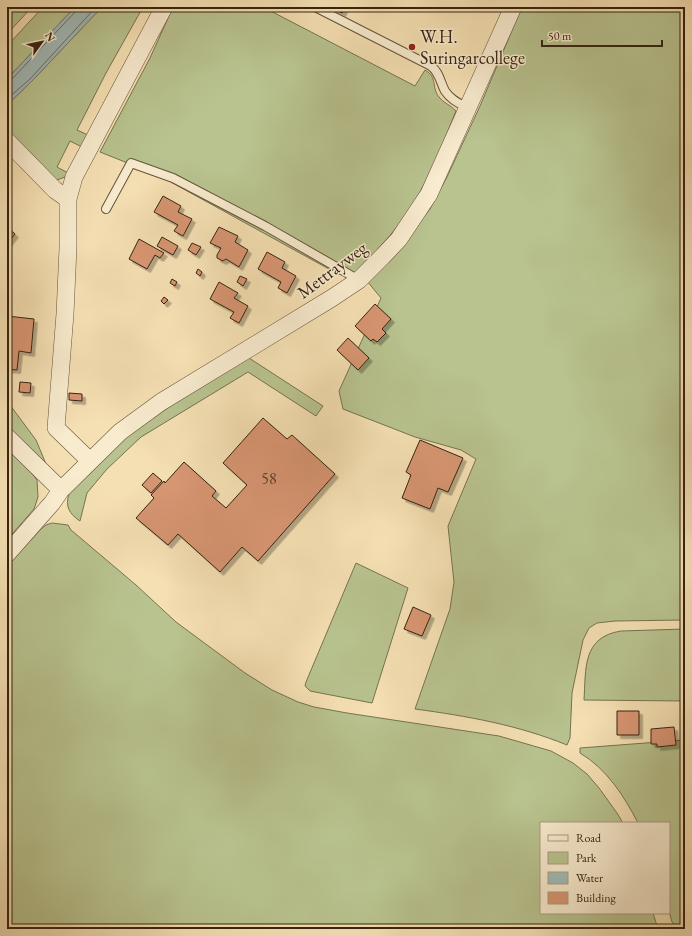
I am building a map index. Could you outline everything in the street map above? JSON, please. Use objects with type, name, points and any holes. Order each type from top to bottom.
[{"type":"street","points":[[90,461],[56,428],[65,314],[68,248],[68,199],[74,176],[164,7]]},
{"type":"street","name":"Mettrayweg","points":[[7,554],[52,503],[61,490],[120,432],[145,413],[313,311],[359,280],[380,260],[399,239],[426,200],[513,7]]},
{"type":"street","points":[[7,141],[55,190],[68,199]]},
{"type":"street","points":[[7,437],[61,490]]},
{"type":"lane","points":[[316,7],[432,66],[439,73],[443,86],[450,97],[468,108]]},
{"type":"lane","points":[[106,209],[131,163],[173,178],[265,226],[359,280]]},
{"type":"green space","points":[[7,7],[32,7],[7,34]]},
{"type":"green space","points":[[43,7],[75,7],[7,79],[7,46]]},
{"type":"green space","points":[[102,7],[143,7],[106,73],[77,130],[88,135],[82,147],[70,141],[57,167],[68,173],[65,177],[57,180],[7,136],[7,102],[9,103],[32,81]]},
{"type":"green space","points":[[173,7],[263,7],[415,86],[425,70],[432,76],[435,90],[439,97],[456,111],[430,172],[406,215],[390,236],[353,274],[338,274],[160,176],[100,152],[150,58]]},
{"type":"green space","points":[[522,7],[685,7],[685,620],[615,621],[597,623],[589,628],[583,640],[572,693],[570,738],[567,745],[530,732],[492,722],[415,709],[450,609],[454,582],[448,526],[476,459],[461,450],[415,437],[343,409],[339,391],[381,298],[367,281],[403,243],[430,209],[447,177],[480,106]]},
{"type":"green space","points":[[249,358],[323,406],[316,416],[248,372],[141,437],[107,469],[87,493],[80,521],[73,516],[67,502],[69,494],[120,441],[172,405]]},
{"type":"green space","points":[[7,401],[36,440],[46,464],[7,425]]},
{"type":"green space","points":[[7,446],[23,462],[37,480],[38,497],[34,509],[7,540]]},
{"type":"green space","points":[[52,523],[68,525],[71,530],[136,585],[176,622],[245,673],[272,690],[298,702],[314,707],[347,713],[499,736],[551,751],[573,763],[587,774],[599,788],[622,822],[540,822],[540,914],[653,914],[658,929],[7,929],[7,566],[46,525]]},
{"type":"green space","points":[[356,563],[408,588],[372,703],[310,691],[305,686]]},
{"type":"green space","points":[[685,629],[685,701],[584,700],[586,666],[593,647],[599,640],[608,634],[621,631]]},
{"type":"green space","points":[[685,740],[685,929],[678,929],[672,922],[670,914],[670,822],[637,822],[621,793],[607,775],[590,759],[580,753],[580,748]]},
{"type":"water","points":[[75,7],[102,7],[32,81],[9,103],[7,102],[7,79]]},
{"type":"building","points":[[331,7],[345,7],[342,13]]},
{"type":"building","points":[[163,196],[181,206],[178,212],[192,219],[183,236],[174,231],[178,225],[154,212]]},
{"type":"building","points":[[7,227],[15,234],[7,244]]},
{"type":"building","points":[[219,227],[238,236],[235,242],[248,250],[239,267],[226,259],[223,261],[217,258],[221,248],[210,243]]},
{"type":"building","points":[[162,237],[178,246],[173,255],[157,246]]},
{"type":"building","points":[[139,239],[164,253],[160,258],[155,255],[147,269],[129,259]]},
{"type":"building","points":[[192,243],[201,247],[196,255],[188,250]]},
{"type":"building","points":[[267,252],[285,262],[282,268],[296,276],[287,293],[278,288],[281,282],[258,269]]},
{"type":"building","points":[[198,269],[202,272],[200,276],[196,273]]},
{"type":"building","points":[[240,276],[247,279],[243,286],[237,282]]},
{"type":"building","points":[[172,279],[177,282],[175,286],[170,283]]},
{"type":"building","points":[[219,282],[238,293],[234,298],[248,306],[239,323],[230,318],[234,312],[210,299]]},
{"type":"building","points":[[164,297],[168,300],[164,304],[161,301]]},
{"type":"building","points":[[375,304],[391,319],[382,329],[386,333],[377,342],[373,339],[371,341],[355,326]]},
{"type":"building","points":[[7,316],[34,319],[31,353],[19,351],[17,370],[7,369],[7,345],[10,325],[7,324]]},
{"type":"building","points":[[348,338],[369,358],[358,370],[337,350]]},
{"type":"building","points":[[20,382],[31,383],[30,393],[19,392]]},
{"type":"building","points":[[69,393],[82,394],[82,401],[69,400]]},
{"type":"building","points":[[263,418],[287,439],[292,435],[335,474],[258,561],[242,547],[220,572],[178,534],[168,545],[136,518],[154,498],[151,495],[164,481],[165,483],[184,462],[216,491],[212,496],[226,508],[247,485],[223,463]]},
{"type":"building","points":[[420,440],[463,458],[448,492],[438,488],[430,509],[402,498],[411,475],[406,472]]},
{"type":"building","points":[[153,473],[162,481],[151,493],[142,485]]},
{"type":"building","points":[[413,607],[431,615],[422,636],[404,629]]},
{"type":"building","points":[[617,711],[639,711],[639,735],[617,735]]},
{"type":"building","points":[[674,727],[676,745],[657,747],[657,744],[651,744],[651,729]]},
{"type":"place","name":"W.H. Suringarcollege","points":[[412,47]]}]
